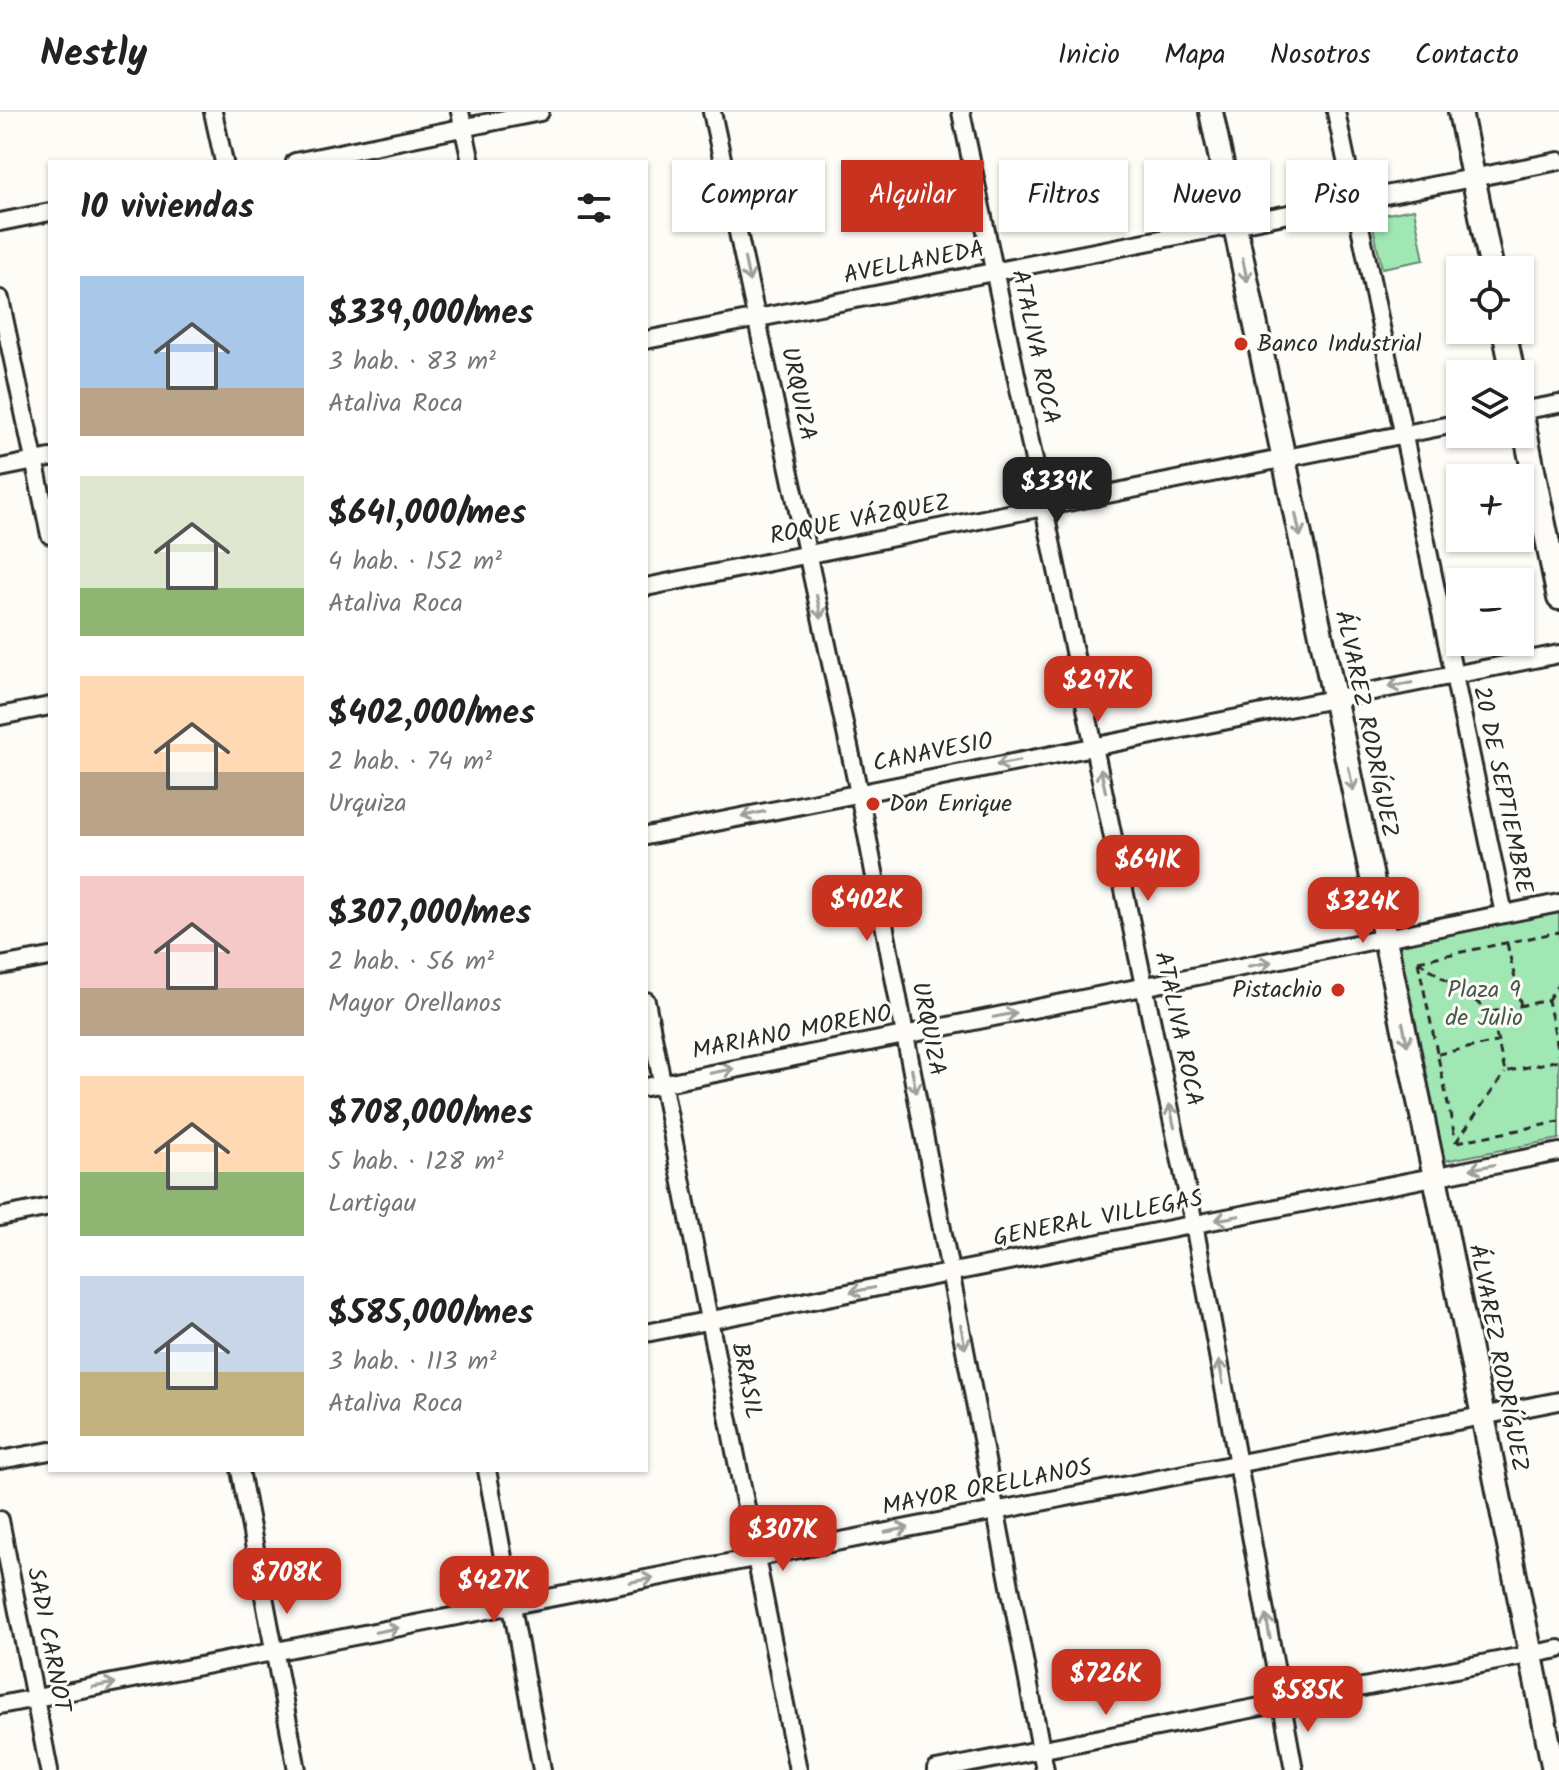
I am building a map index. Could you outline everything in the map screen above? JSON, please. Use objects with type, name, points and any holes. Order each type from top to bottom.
[{"type":"main road","name":"ÁLVAREZ RODRÍGUEZ","points":[[1211,112],[1221,160]]},
{"type":"main road","points":[[1460,112],[1489,256]]},
{"type":"main road","name":"ÁLVAREZ RODRÍGUEZ","points":[[1237,232],[1435,1177],[1554,1770]]},
{"type":"main road","points":[[1528,448],[1559,598]]},
{"type":"street","points":[[213,112],[224,160]]},
{"type":"street","points":[[303,160],[462,120],[540,112]]},
{"type":"street","name":"URQUIZA","points":[[712,112],[859,793],[1045,1770]]},
{"type":"street","name":"ATALIVA ROCA","points":[[961,112],[1194,1224],[1294,1770]]},
{"type":"street","name":"20 DE SEPTIEMBRE","points":[[1336,112],[1346,160]]},
{"type":"street","points":[[462,120],[471,160]]},
{"type":"street","name":"AVELLANEDA","points":[[1388,194],[1559,161]]},
{"type":"street","points":[[0,222],[48,212]]},
{"type":"street","name":"AVELLANEDA","points":[[648,340],[1195,232]]},
{"type":"street","name":"20 DE SEPTIEMBRE","points":[[1360,232],[1504,914]]},
{"type":"street","points":[[0,299],[42,460],[48,516]]},
{"type":"street","points":[[1534,407],[1559,404]]},
{"type":"street","name":"ROQUE VÁZQUEZ","points":[[648,587],[1446,426]]},
{"type":"street","points":[[0,468],[42,460]]},
{"type":"street","name":"CANAVESIO","points":[[648,836],[1559,654]]},
{"type":"street","points":[[0,716],[48,706]]},
{"type":"street","name":"MARIANO MORENO","points":[[654,1085],[1559,903]]},
{"type":"street","points":[[0,966],[48,957]]},
{"type":"street","name":"BRASIL","points":[[648,1022],[654,1085],[709,1320],[798,1770]]},
{"type":"street","name":"GENERAL VILLEGAS","points":[[648,1333],[1559,1152]]},
{"type":"street","points":[[0,1217],[48,1207]]},
{"type":"street","name":"MAYOR ORELLANOS","points":[[0,1705],[1559,1401]]},
{"type":"street","points":[[0,1460],[48,1451]]},
{"type":"street","points":[[240,1472],[297,1770]]},
{"type":"street","points":[[487,1472],[542,1770]]},
{"type":"street","name":"SADI CARNOT","points":[[0,1520],[49,1770]]},
{"type":"street","points":[[936,1770],[1559,1649]]},
{"type":"path","points":[[1418,961],[1559,932]]},
{"type":"path","points":[[1507,943],[1521,1006]]},
{"type":"path","points":[[1418,961],[1491,1012],[1505,1072]]},
{"type":"path","points":[[1418,961],[1456,1142]]},
{"type":"path","points":[[1491,1012],[1548,1000],[1559,982]]},
{"type":"path","points":[[1548,1000],[1557,1031],[1559,1053]]},
{"type":"path","points":[[1438,1054],[1498,1042]]},
{"type":"path","points":[[1456,1142],[1505,1072],[1559,1060]]},
{"type":"path","points":[[1456,1142],[1559,1122]]},
{"type":"green space","points":[[1414,209],[1424,260],[1382,268],[1374,232],[1388,232],[1388,214]]},
{"type":"green space","name":"Plaza 9 de Julio","points":[[1559,911],[1559,1139],[1439,1162],[1394,945]]},
{"type":"place","name":"Banco Industrial","points":[[1241,344]]},
{"type":"place","name":"Don Enrique","points":[[873,804]]},
{"type":"place","name":"Pistachio","points":[[1338,990]]}]
